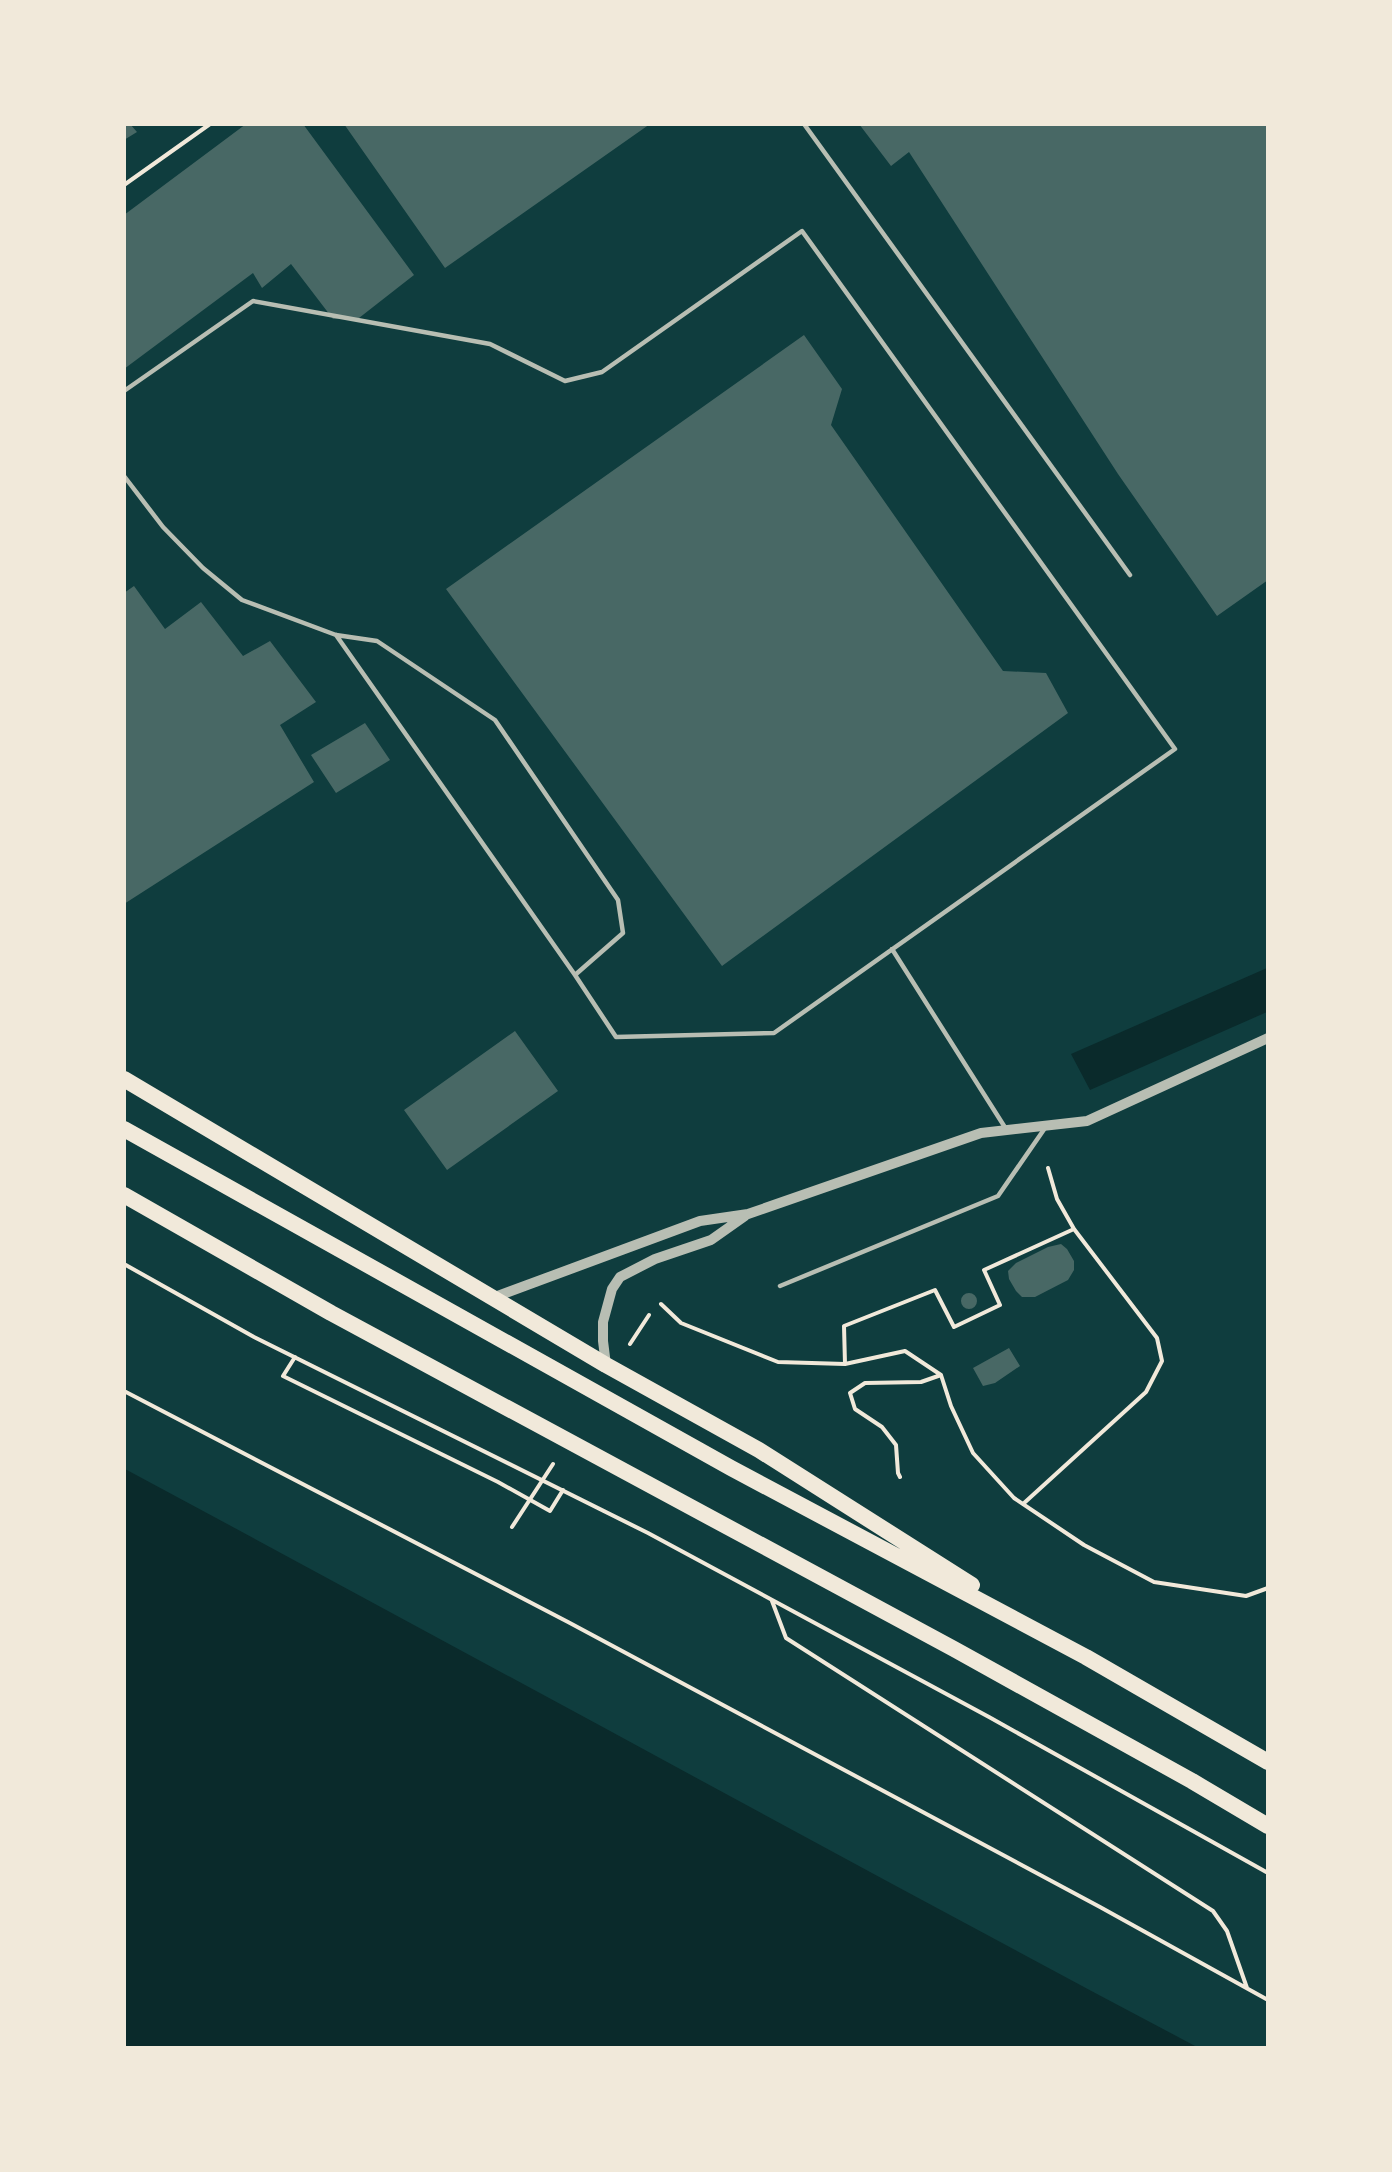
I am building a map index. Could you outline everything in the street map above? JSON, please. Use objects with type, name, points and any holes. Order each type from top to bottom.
[{"type":"highway","points":[[124,1079],[495,1297],[606,1365],[759,1450],[1086,1657]]},
{"type":"highway","points":[[124,1129],[731,1468],[1086,1657],[1268,1762]]},
{"type":"highway","points":[[124,1195],[331,1313],[954,1649],[1192,1781],[1268,1826]]},
{"type":"street","points":[[495,1297],[700,1221],[748,1214],[981,1133],[1087,1121],[1268,1038]]},
{"type":"street","points":[[606,1365],[603,1322],[612,1289],[620,1277],[655,1259],[711,1240],[748,1214]]},
{"type":"lane","points":[[804,124],[1130,575]]},
{"type":"lane","points":[[124,391],[253,301],[490,344],[565,381],[602,372],[802,231],[1175,749],[774,1033],[616,1037],[336,635]]},
{"type":"lane","points":[[124,476],[163,527],[203,568],[242,600],[336,635],[377,641],[495,720],[618,900],[623,933],[575,975]]},
{"type":"lane","points":[[892,949],[1007,1131]]},
{"type":"lane","points":[[780,1286],[998,1196],[1047,1126]]},
{"type":"path","points":[[124,185],[210,124]]},
{"type":"path","points":[[1023,1504],[1146,1392],[1162,1361],[1157,1338],[1074,1229],[1057,1199],[1048,1168]]},
{"type":"path","points":[[845,1364],[844,1326],[935,1290],[954,1327],[1000,1305],[984,1270],[1074,1229]]},
{"type":"path","points":[[124,1264],[254,1337],[648,1533],[989,1717],[1268,1873]]},
{"type":"path","points":[[661,1304],[681,1323],[778,1362],[845,1364],[905,1351],[941,1376],[951,1406],[973,1453],[1014,1498],[1084,1545],[1154,1582],[1246,1596],[1268,1588]]},
{"type":"path","points":[[295,1357],[283,1376],[498,1482],[550,1511],[563,1490]]},
{"type":"path","points":[[900,1478],[896,1445],[882,1427],[855,1409],[850,1393],[865,1383],[921,1382],[941,1376]]},
{"type":"path","points":[[124,1391],[568,1622],[1090,1901],[1268,2000]]},
{"type":"path","points":[[772,1601],[786,1638],[1213,1911],[1227,1931],[1248,1989]]},
{"type":"water","points":[[1267,968],[1267,1012],[1090,1090],[1071,1054]]},
{"type":"water","points":[[125,1469],[929,1904],[1197,2047],[125,2047]]},
{"type":"building","points":[[124,124],[130,124],[137,132],[124,140]]},
{"type":"building","points":[[246,124],[303,124],[414,275],[359,318],[333,319],[291,264],[262,288],[253,273],[124,369],[124,215]]},
{"type":"building","points":[[344,124],[650,124],[445,268]]},
{"type":"building","points":[[859,124],[1268,124],[1268,580],[1217,616],[1118,474],[909,152],[891,166]]},
{"type":"building","points":[[804,335],[842,389],[831,425],[1003,671],[1046,673],[1068,713],[722,966],[446,589]]},
{"type":"building","points":[[134,586],[165,629],[201,602],[243,656],[270,641],[316,702],[280,725],[314,782],[124,904],[124,593]]},
{"type":"building","points":[[365,723],[390,760],[336,793],[311,755]]},
{"type":"building","points":[[515,1031],[558,1091],[447,1170],[404,1110]]},
{"type":"building","points":[[1061,1244],[1074,1261],[1074,1270],[1068,1280],[1035,1297],[1022,1297],[1009,1279],[1008,1271],[1016,1263],[1048,1247]]},
{"type":"building","points":[[969,1293],[975,1295],[977,1301],[975,1307],[969,1309],[963,1307],[961,1301],[963,1295]]},
{"type":"building","points":[[1009,1348],[1020,1366],[995,1383],[983,1386],[973,1368]]}]
